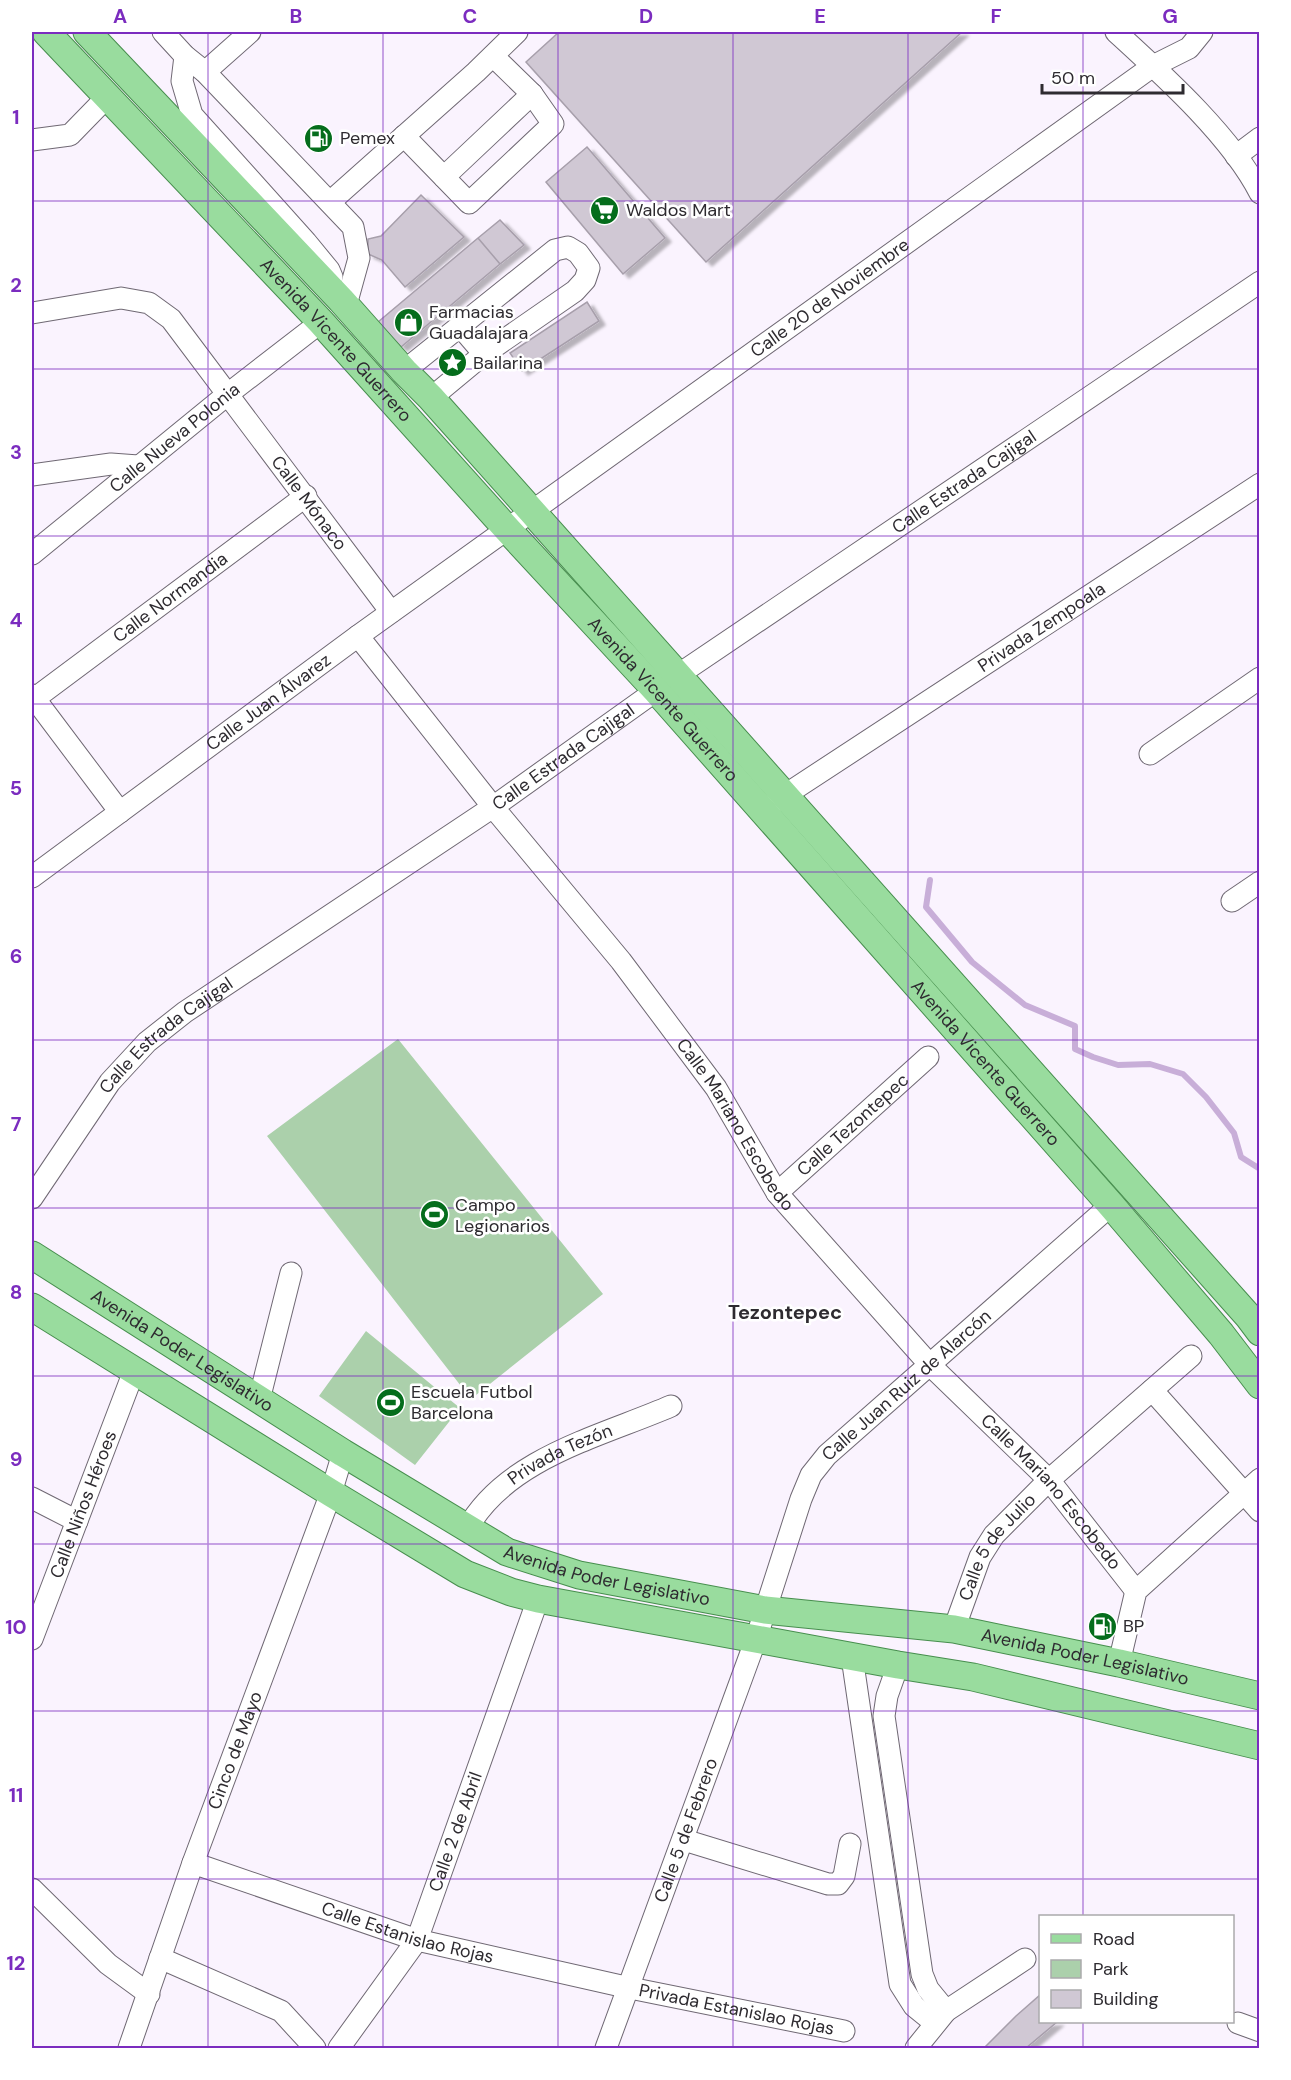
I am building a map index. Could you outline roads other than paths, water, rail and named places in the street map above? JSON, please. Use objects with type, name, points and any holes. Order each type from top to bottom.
[{"type":"main road","name":"Avenida Vicente Guerrero","points":[[46,32],[321,322],[507,529],[784,794],[1260,1332]]},
{"type":"main road","name":"Avenida Vicente Guerrero","points":[[87,32],[343,302],[431,398],[530,512],[667,683],[763,811],[1111,1206],[1221,1334],[1260,1385]]},
{"type":"main road","name":"Avenida Poder Legislativo","points":[[32,1255],[343,1453],[507,1552],[579,1575],[765,1610],[954,1629],[1119,1663],[1260,1696]]},
{"type":"main road","name":"Avenida Poder Legislativo","points":[[32,1306],[465,1574],[511,1592],[538,1599],[852,1657],[973,1677],[1260,1746]]},
{"type":"street","points":[[205,72],[250,32]]},
{"type":"street","points":[[1116,32],[1153,66],[1236,156],[1260,193]]},
{"type":"street","name":"Calle 20 de Noviembre","points":[[507,529],[1153,66],[1189,48],[1202,32]]},
{"type":"street","points":[[175,40],[182,81],[192,115],[261,189],[329,270],[343,302]]},
{"type":"street","points":[[175,40],[353,227],[359,258],[343,302]]},
{"type":"street","points":[[330,201],[405,136],[504,40],[532,94],[553,124],[469,203],[405,136]]},
{"type":"street","points":[[444,177],[532,94]]},
{"type":"street","points":[[32,140],[70,135],[108,96]]},
{"type":"street","points":[[1236,156],[1260,138]]},
{"type":"street","points":[[404,371],[555,250],[568,247],[578,253],[589,268],[585,280],[575,291],[484,354],[431,398]]},
{"type":"street","name":"Calle Estrada Cajigal","points":[[32,1198],[110,1082],[147,1042],[185,1012],[494,807],[667,683],[1260,282]]},
{"type":"street","name":"Calle Mónaco","points":[[32,313],[121,298],[148,303],[171,319],[392,612]]},
{"type":"street","name":"Calle Nueva Polonia","points":[[32,554],[138,466],[321,322]]},
{"type":"street","points":[[460,326],[484,354]]},
{"type":"street","points":[[32,475],[111,464],[138,466]]},
{"type":"street","name":"Privada Zempoala","points":[[763,811],[784,794],[1260,484]]},
{"type":"street","name":"Calle Normandia","points":[[33,697],[306,496]]},
{"type":"street","name":"Calle Juan Álvarez","points":[[35,870],[120,812],[507,529]]},
{"type":"street","name":"Calle Mariano Escobedo","points":[[358,636],[494,807],[621,961],[716,1088],[777,1193],[930,1365],[1049,1480],[1137,1591]]},
{"type":"street","points":[[1150,754],[1260,678]]},
{"type":"street","points":[[33,697],[120,812]]},
{"type":"street","points":[[1232,901],[1260,882]]},
{"type":"street","name":"Calle Tezontepec","points":[[777,1193],[928,1057]]},
{"type":"street","name":"Calle Juan Ruiz de Alarcón","points":[[765,1610],[801,1499],[811,1475],[827,1455],[1111,1206]]},
{"type":"street","points":[[259,1400],[291,1273]]},
{"type":"street","name":"Calle 5 de Julio","points":[[954,1629],[980,1557],[994,1534],[1049,1480],[1191,1356]]},
{"type":"street","name":"Calle Niños Héroes","points":[[32,1639],[134,1371]]},
{"type":"street","points":[[1152,1390],[1252,1486],[1260,1511]]},
{"type":"street","name":"Privada Tezón","points":[[467,1529],[477,1511],[502,1488],[536,1463],[573,1445],[671,1406]]},
{"type":"street","name":"Cinco de Mayo","points":[[129,2049],[193,1863],[331,1493],[343,1453]]},
{"type":"street","points":[[1119,1663],[1137,1591],[1252,1486]]},
{"type":"street","points":[[32,1498],[77,1521]]},
{"type":"street","name":"Calle 2 de Abril","points":[[339,2049],[417,1940],[538,1599]]},
{"type":"street","name":"Calle 5 de Febrero","points":[[606,2049],[684,1840],[765,1610]]},
{"type":"street","points":[[852,1657],[900,1984],[914,2006],[941,2017]]},
{"type":"street","points":[[898,1665],[887,1696],[884,1716],[922,1974],[941,2017]]},
{"type":"street","points":[[684,1840],[828,1884],[838,1884],[844,1876],[850,1844]]},
{"type":"street","name":"Calle Estanislao Rojas","points":[[193,1863],[417,1940],[630,1988]]},
{"type":"street","points":[[32,1889],[108,1964],[149,1994]]},
{"type":"street","points":[[160,1958],[281,2011],[315,2049]]},
{"type":"street","points":[[916,2049],[941,2017],[1024,1959]]},
{"type":"street","name":"Privada Estanislao Rojas","points":[[630,1988],[844,2031]]},
{"type":"street","points":[[1238,2023],[1260,2031]]},
{"type":"waterway","points":[[930,880],[926,907],[972,962],[1025,1005],[1075,1026],[1075,1049],[1118,1065],[1150,1064],[1183,1074],[1206,1097],[1234,1133],[1241,1157],[1260,1169]]},
{"type":"place","name":"Pemex","points":[[319,138]]},
{"type":"place","name":"Waldos Mart","points":[[605,210]]},
{"type":"place","name":"Farmacias Guadalajara","points":[[408,322]]},
{"type":"place","name":"Bailarina","points":[[452,363]]},
{"type":"place","name":"Campo Legionarios","points":[[434,1215]]},
{"type":"place","name":"Escuela Futbol Barcelona","points":[[390,1402]]},
{"type":"place","name":"BP","points":[[1102,1626]]},
{"type":"district","name":"Tezontepec","points":[[785,1312]]}]
